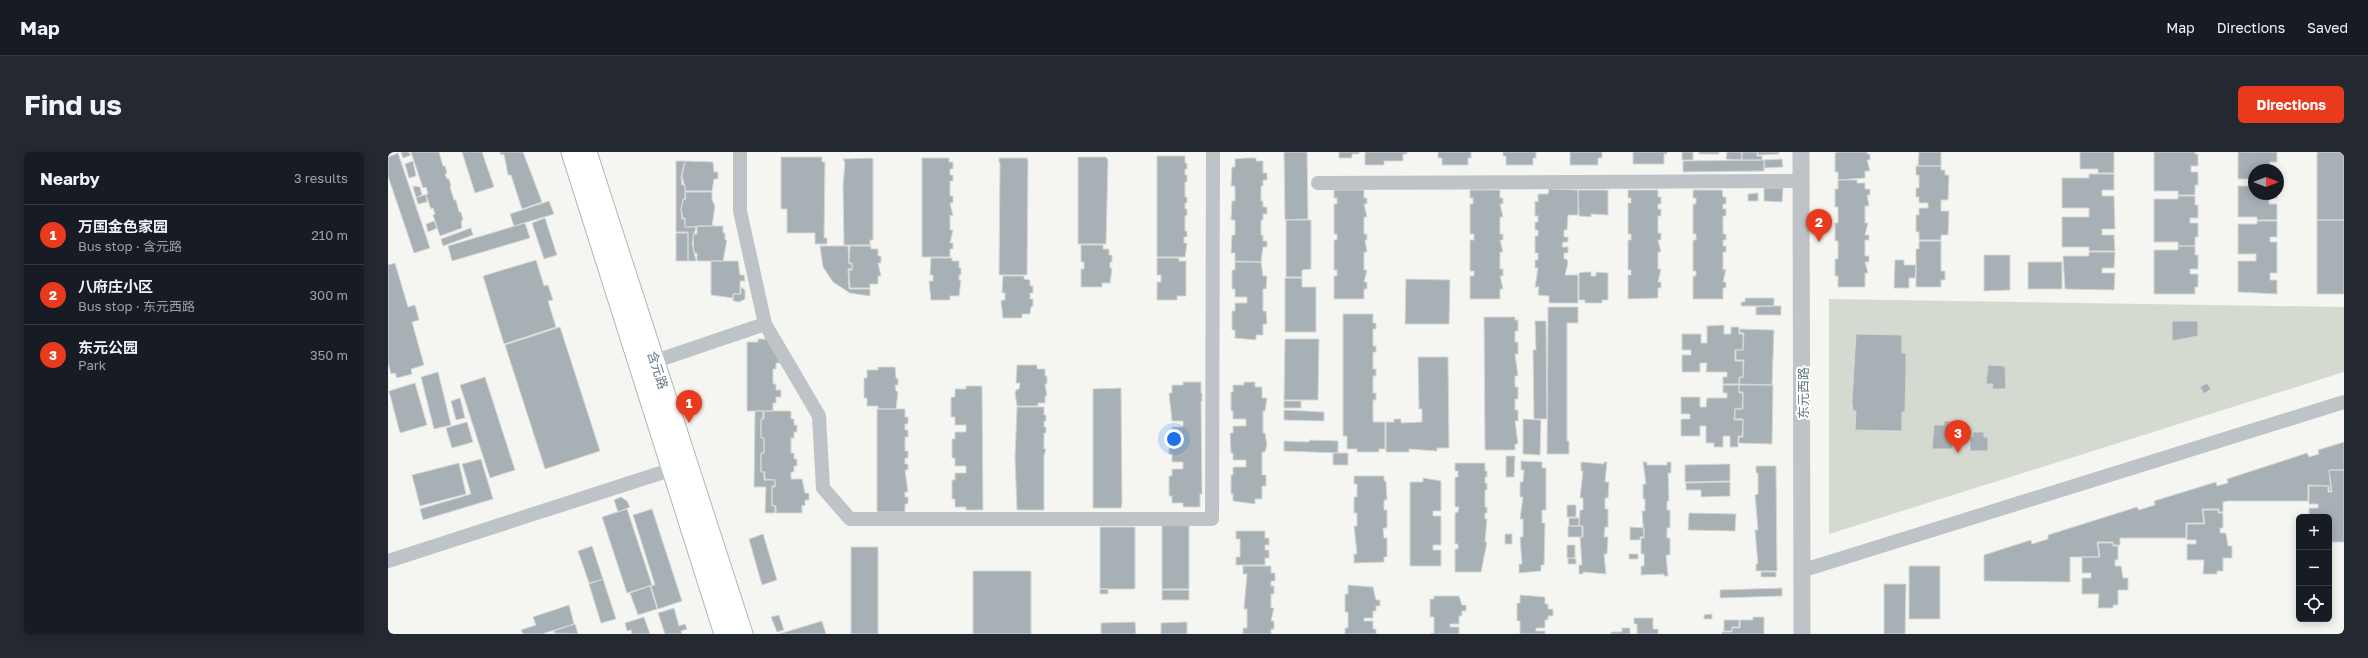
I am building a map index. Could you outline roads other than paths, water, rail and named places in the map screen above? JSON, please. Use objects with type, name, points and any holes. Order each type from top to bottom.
[{"type":"main road","name":"含元路","points":[[571,152],[743,634]]},
{"type":"main road","name":"含元路","points":[[587,152],[647,364],[673,469],[724,634]]},
{"type":"street","points":[[740,152],[740,211],[765,324],[819,416],[823,488],[850,519],[1212,519],[1213,152]]},
{"type":"street","name":"东元西路","points":[[1801,152],[1804,570],[1802,634]]},
{"type":"street","points":[[1318,183],[1802,181]]},
{"type":"street","points":[[647,364],[765,324]]},
{"type":"street","points":[[1804,570],[2344,402]]},
{"type":"street","points":[[388,561],[673,469]]},
{"type":"place","name":"八府庄小区","points":[[1819,242]]},
{"type":"place","name":"万国金色家园","points":[[689,423]]},
{"type":"place","name":"东元公园","points":[[1958,453]]}]
